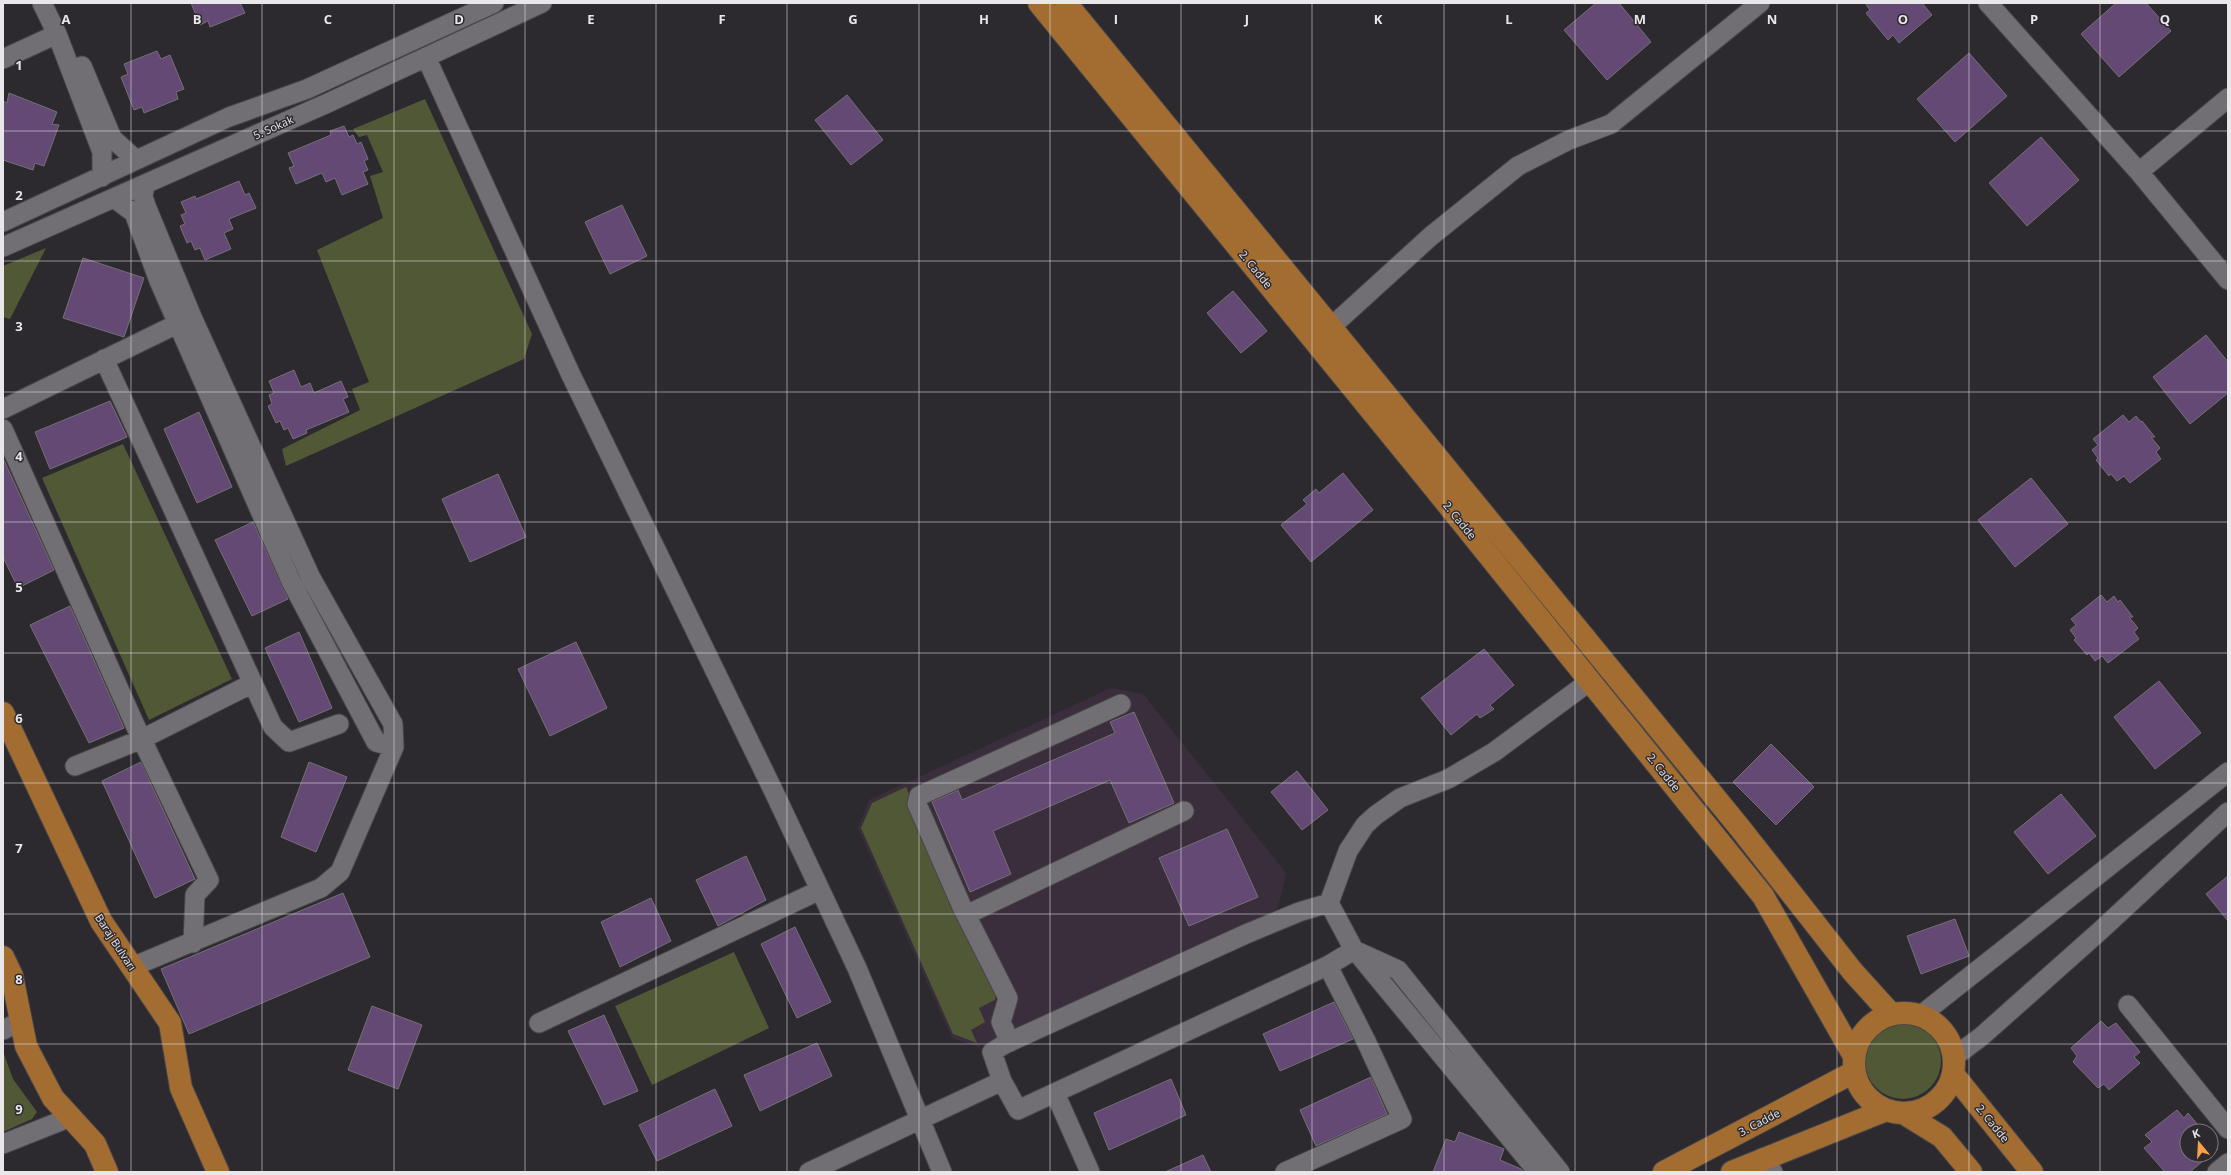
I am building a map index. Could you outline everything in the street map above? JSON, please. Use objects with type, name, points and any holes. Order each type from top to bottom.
[{"type":"main road","name":"2. Cadde","points":[[1039,3],[1590,680],[1763,896],[1854,1064]]},
{"type":"main road","name":"2. Cadde","points":[[1066,3],[1735,822],[1853,972],[1891,1014]]},
{"type":"main road","name":"Baraj Bulvarı","points":[[3,713],[101,921],[170,1023],[181,1088],[218,1172]]},
{"type":"main road","points":[[3,957],[12,976],[12,1025],[26,1046],[53,1098],[95,1144],[107,1172]]},
{"type":"main road","points":[[1732,1172],[1768,1165],[1894,1112],[1920,1111],[1935,1103],[1946,1090],[1954,1066],[1951,1043],[1944,1031],[1933,1021],[1921,1015],[1906,1012],[1891,1014],[1878,1020],[1866,1029],[1858,1042],[1854,1064],[1860,1088],[1871,1101],[1894,1112],[1942,1137],[1971,1172]]},
{"type":"main road","name":"3. Cadde","points":[[1664,1172],[1854,1064]]},
{"type":"main road","name":"2. Cadde","points":[[1954,1066],[2032,1172]]},
{"type":"street","points":[[42,3],[57,34],[102,152],[102,178]]},
{"type":"street","points":[[56,3],[112,138],[135,159]]},
{"type":"street","name":"5. Sokak","points":[[3,222],[102,178],[135,159],[229,117],[306,89],[494,3]]},
{"type":"street","name":"5. Sokak","points":[[3,247],[145,185],[542,3]]},
{"type":"street","points":[[1330,328],[1431,236],[1518,166],[1569,140],[1611,124],[1760,3]]},
{"type":"street","points":[[1988,3],[2139,172],[2228,280]]},
{"type":"street","points":[[3,59],[57,34]]},
{"type":"street","points":[[426,57],[571,376],[857,968],[919,1120],[942,1172]]},
{"type":"street","points":[[2139,172],[2228,98]]},
{"type":"street","points":[[132,967],[194,943],[321,888],[340,872],[394,747],[393,724],[311,578],[192,317],[146,206],[143,196],[145,185]]},
{"type":"street","points":[[114,198],[134,213],[159,281],[177,324],[291,582],[376,742],[394,747]]},
{"type":"street","points":[[3,409],[177,324]]},
{"type":"street","points":[[104,359],[273,727],[289,742],[339,724]]},
{"type":"street","points":[[3,429],[142,739],[209,880],[194,895],[194,943]]},
{"type":"street","points":[[1538,1172],[1389,989],[1354,950],[1329,903],[1348,850],[1361,831],[1376,815],[1400,798],[1448,779],[1494,752],[1590,680]]},
{"type":"street","points":[[75,766],[142,739],[253,684]]},
{"type":"street","points":[[1010,1042],[1001,1022],[1008,998],[966,915],[917,804],[919,796],[1121,704]]},
{"type":"street","points":[[1921,1015],[2228,772]]},
{"type":"street","points":[[966,915],[1184,811]]},
{"type":"street","points":[[1954,1066],[1982,1036],[2095,936],[2228,812]]},
{"type":"street","points":[[539,1023],[820,890]]},
{"type":"street","points":[[1329,903],[1299,912],[1246,934],[1010,1042],[992,1052],[1002,1081],[1018,1110],[1329,965],[1354,950]]},
{"type":"street","points":[[1354,950],[1398,970],[1560,1172]]},
{"type":"street","points":[[1285,1172],[1402,1119],[1363,1034],[1332,974]]},
{"type":"street","points":[[2128,1005],[2228,1129]]},
{"type":"street","points":[[809,1172],[1002,1081]]},
{"type":"street","points":[[1055,1092],[1090,1172]]},
{"type":"street","points":[[3,1144],[70,1117]]},
{"type":"street","points":[[2217,1172],[2228,1163]]},
{"type":"shaded area","points":[[1111,688],[1143,694],[1286,873],[1277,912],[1012,1030],[978,1047],[952,1038],[858,828],[869,800]]},
{"type":"green space","points":[[425,99],[532,334],[524,359],[286,466],[282,449],[360,410],[352,389],[369,382],[317,250],[383,218],[370,176],[383,172],[367,135],[359,137],[353,129]]},
{"type":"green space","points":[[46,248],[10,319],[3,317],[3,266]]},
{"type":"green space","points":[[123,444],[232,679],[149,720],[42,478]]},
{"type":"green space","points":[[906,787],[996,993],[995,1000],[979,1008],[985,1022],[971,1030],[977,1043],[953,1034],[861,828],[872,803]]},
{"type":"green space","points":[[734,952],[769,1028],[652,1085],[615,1006]]},
{"type":"green space","points":[[1895,1023],[1911,1023],[1924,1029],[1935,1040],[1941,1053],[1939,1076],[1924,1093],[1911,1099],[1895,1099],[1882,1093],[1867,1076],[1865,1069],[1865,1053],[1871,1040],[1888,1025]]},
{"type":"green space","points":[[3,1051],[13,1079],[37,1112],[32,1119],[3,1132]]},
{"type":"building","points":[[191,3],[240,3],[245,13],[210,27],[208,21],[200,25]]},
{"type":"building","points":[[1596,3],[1619,3],[1651,42],[1607,80],[1564,30]]},
{"type":"building","points":[[1865,3],[1922,3],[1932,15],[1899,43],[1893,35],[1888,40],[1866,13],[1870,10]]},
{"type":"building","points":[[2116,3],[2146,3],[2171,31],[2119,77],[2081,34]]},
{"type":"building","points":[[157,51],[161,59],[170,55],[184,89],[176,92],[178,99],[144,113],[142,107],[134,110],[121,77],[128,74],[124,64]]},
{"type":"building","points":[[1969,53],[2007,96],[1955,142],[1917,99]]},
{"type":"building","points":[[9,93],[57,112],[52,124],[59,125],[44,166],[35,163],[33,170],[3,160],[3,101],[7,103]]},
{"type":"building","points":[[847,95],[883,140],[851,165],[815,120]]},
{"type":"building","points":[[344,126],[349,137],[353,135],[357,144],[361,142],[368,159],[364,161],[368,170],[363,172],[368,184],[342,195],[335,178],[326,182],[322,173],[296,184],[289,168],[294,166],[288,153],[331,135],[330,131]]},
{"type":"building","points":[[2041,137],[2079,180],[2027,226],[1989,183]]},
{"type":"building","points":[[239,181],[245,195],[249,193],[256,208],[229,219],[233,229],[224,233],[231,249],[205,260],[200,248],[195,250],[191,241],[187,243],[180,226],[185,224],[181,215],[186,213],[181,202],[195,196],[196,199]]},
{"type":"building","points":[[622,205],[647,256],[610,274],[585,222]]},
{"type":"building","points":[[83,258],[144,278],[124,337],[63,318]]},
{"type":"building","points":[[1233,291],[1267,331],[1241,353],[1207,313]]},
{"type":"building","points":[[2206,335],[2228,362],[2228,393],[2190,424],[2153,377]]},
{"type":"building","points":[[294,370],[301,387],[310,383],[314,393],[341,381],[348,397],[343,399],[349,412],[306,430],[307,433],[293,439],[288,428],[284,430],[280,421],[276,423],[268,406],[272,404],[269,395],[274,393],[269,381]]},
{"type":"building","points":[[110,401],[127,437],[50,469],[35,432]]},
{"type":"building","points":[[199,412],[232,487],[197,503],[164,429]]},
{"type":"building","points":[[2123,415],[2129,422],[2136,416],[2141,422],[2142,421],[2155,437],[2151,437],[2160,448],[2156,452],[2161,459],[2130,483],[2124,476],[2117,481],[2111,474],[2109,476],[2096,460],[2098,458],[2092,450],[2098,445],[2093,439]]},
{"type":"building","points":[[3,458],[54,570],[18,588],[3,557]]},
{"type":"building","points":[[1343,473],[1373,510],[1311,562],[1281,525],[1307,504],[1303,500],[1316,489],[1319,493]]},
{"type":"building","points":[[498,474],[526,537],[470,562],[442,499]]},
{"type":"building","points":[[2031,478],[2068,524],[2015,567],[1978,520]]},
{"type":"building","points":[[253,522],[288,599],[252,616],[215,540]]},
{"type":"building","points":[[2101,595],[2107,602],[2114,596],[2118,602],[2120,600],[2133,617],[2129,617],[2138,628],[2134,632],[2139,639],[2108,663],[2102,656],[2095,661],[2089,653],[2087,655],[2074,640],[2076,638],[2070,630],[2076,625],[2071,619]]},
{"type":"building","points":[[70,606],[124,728],[89,743],[30,625]]},
{"type":"building","points":[[299,632],[332,708],[299,722],[265,648]]},
{"type":"building","points":[[576,642],[607,708],[550,736],[518,669]]},
{"type":"building","points":[[1484,649],[1514,685],[1490,705],[1494,709],[1480,718],[1477,714],[1451,735],[1421,698]]},
{"type":"building","points":[[2159,681],[2201,733],[2155,769],[2114,717]]},
{"type":"building","points":[[1134,712],[1174,803],[1129,823],[1110,780],[993,831],[1011,874],[970,892],[932,802],[958,790],[962,800],[1115,733],[1110,722]]},
{"type":"building","points":[[1771,744],[1814,787],[1776,825],[1733,782]]},
{"type":"building","points":[[141,762],[195,879],[155,898],[102,781]]},
{"type":"building","points":[[309,762],[347,777],[316,852],[281,837]]},
{"type":"building","points":[[1297,771],[1328,810],[1302,830],[1271,792]]},
{"type":"building","points":[[2061,794],[2096,836],[2048,874],[2014,832]]},
{"type":"building","points":[[1227,829],[1258,897],[1189,926],[1159,858]]},
{"type":"building","points":[[746,856],[766,900],[718,926],[696,880]]},
{"type":"building","points":[[2228,876],[2228,921],[2206,894]]},
{"type":"building","points":[[343,893],[370,957],[189,1034],[161,969]]},
{"type":"building","points":[[651,898],[671,941],[620,967],[601,922]]},
{"type":"building","points":[[1955,919],[1969,956],[1921,974],[1907,936]]},
{"type":"building","points":[[795,927],[831,1002],[797,1018],[761,944]]},
{"type":"building","points":[[1334,1002],[1353,1039],[1280,1071],[1263,1034]]},
{"type":"building","points":[[372,1006],[422,1025],[398,1089],[348,1070]]},
{"type":"building","points":[[604,1015],[638,1091],[604,1105],[568,1031]]},
{"type":"building","points":[[2101,1021],[2108,1028],[2116,1023],[2140,1052],[2134,1057],[2140,1063],[2109,1090],[2104,1084],[2098,1088],[2073,1062],[2077,1056],[2071,1048]]},
{"type":"building","points":[[817,1043],[832,1076],[760,1111],[744,1075]]},
{"type":"building","points":[[1371,1077],[1387,1114],[1316,1146],[1300,1110]]},
{"type":"building","points":[[1171,1079],[1186,1115],[1109,1150],[1094,1113]]},
{"type":"building","points":[[715,1089],[732,1126],[657,1161],[639,1125]]},
{"type":"building","points":[[2177,1110],[2184,1118],[2188,1113],[2196,1123],[2179,1123],[2179,1163],[2201,1163],[2190,1172],[2165,1172],[2144,1148],[2152,1142],[2145,1135]]},
{"type":"building","points":[[1459,1132],[1504,1149],[1500,1160],[1521,1169],[1524,1172],[1433,1172],[1446,1139],[1455,1142]]},
{"type":"building","points":[[1203,1155],[1211,1172],[1165,1172]]}]
